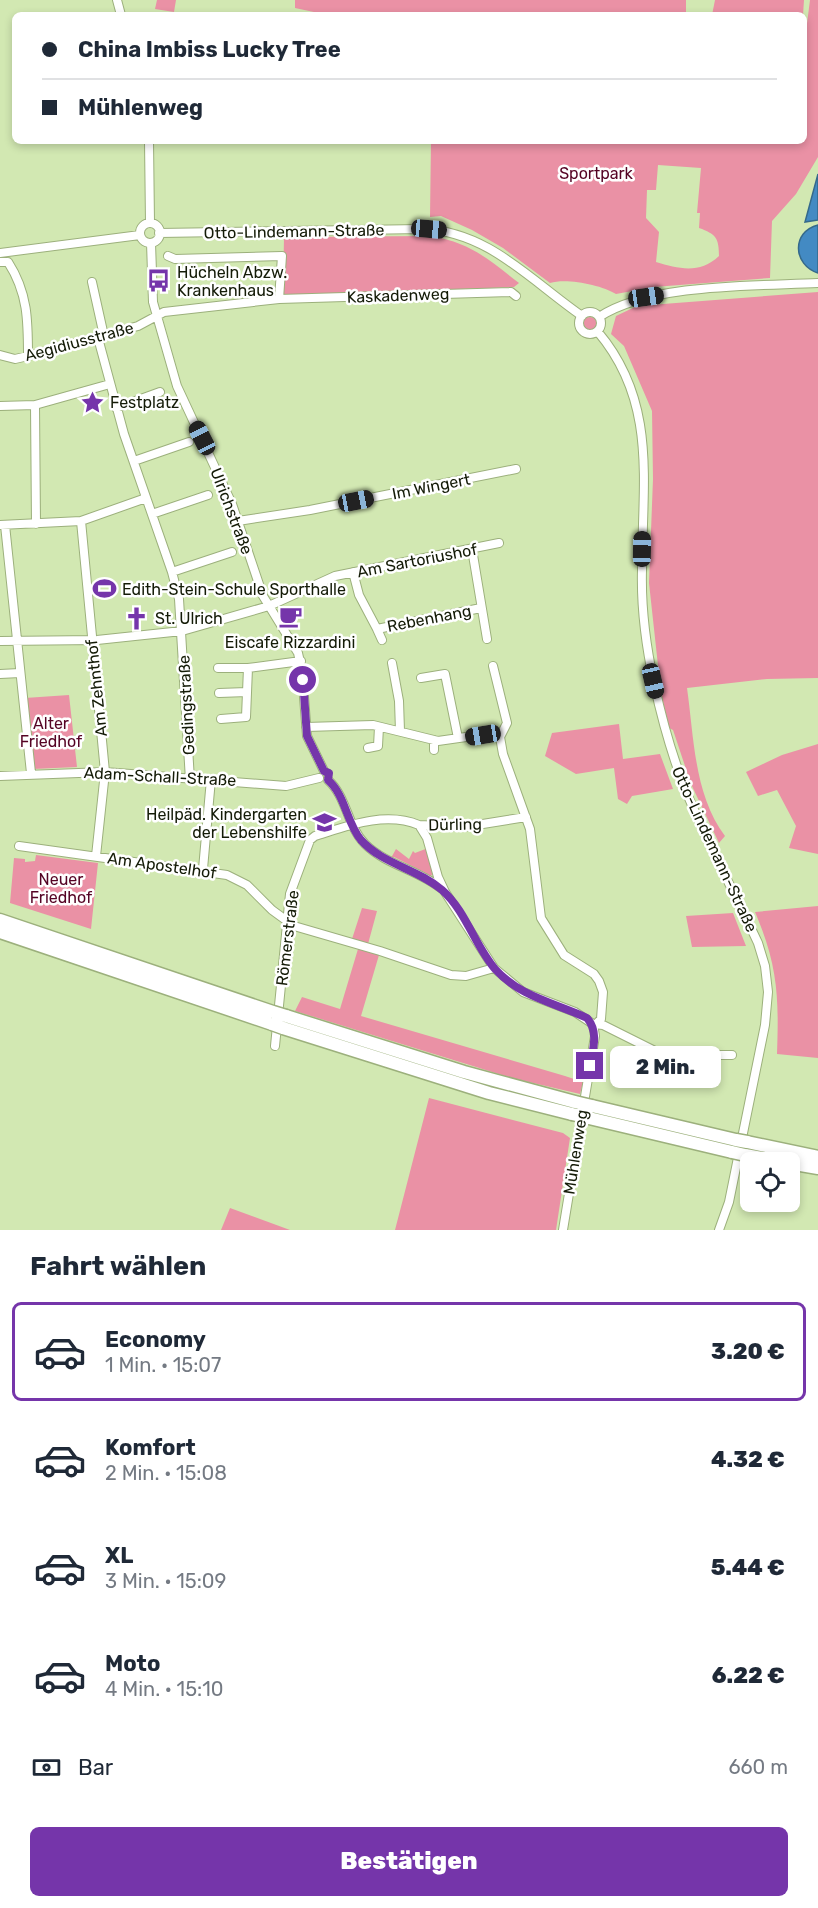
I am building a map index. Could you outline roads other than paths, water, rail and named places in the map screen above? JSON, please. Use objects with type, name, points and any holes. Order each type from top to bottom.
[{"type":"highway","points":[[0,920],[478,1089],[591,1112],[755,1152]]},
{"type":"highway","points":[[0,932],[278,1020]]},
{"type":"highway","points":[[740,1147],[818,1157]]},
{"type":"highway","points":[[800,1165],[818,1168]]},
{"type":"street","points":[[149,144],[150,223]]},
{"type":"street","points":[[150,223],[156,225],[159,233],[156,241],[151,243],[144,241],[140,235],[141,228],[150,223]]},
{"type":"street","name":"Otto-Lindemann-Straße","points":[[159,233],[422,228],[447,230],[474,239],[498,252],[582,316]]},
{"type":"street","points":[[0,254],[140,235]]},
{"type":"street","name":"Ulrichstraße","points":[[151,243],[153,302],[177,386],[238,521],[256,579],[268,606],[290,638],[300,661],[309,740],[321,775],[329,773],[328,780],[339,795],[351,825]]},
{"type":"street","points":[[168,256],[175,259],[282,256],[279,299]]},
{"type":"street","points":[[0,262],[6,261],[11,268],[25,299],[28,356]]},
{"type":"street","name":"Gedingstraße","points":[[92,282],[116,408],[179,598],[190,780]]},
{"type":"street","points":[[599,317],[621,304],[646,297],[818,284]]},
{"type":"street","name":"Kaskadenweg","points":[[156,317],[164,312],[279,299],[511,292],[516,296]]},
{"type":"street","points":[[591,312],[599,317],[601,326],[598,332],[591,335],[580,330],[579,322],[582,316],[591,312]]},
{"type":"street","name":"Aegidiusstraße","points":[[0,356],[15,358],[28,356],[138,326],[156,317]]},
{"type":"street","name":"Otto-Lindemann-Straße","points":[[598,332],[624,369],[639,411],[644,468],[643,610],[652,671],[663,722],[687,793],[753,933],[765,966],[768,992],[765,1025],[729,1202],[719,1230]]},
{"type":"street","points":[[0,406],[35,405],[110,384]]},
{"type":"street","points":[[116,408],[160,392]]},
{"type":"street","points":[[35,405],[36,524]]},
{"type":"street","points":[[134,461],[189,442]]},
{"type":"street","name":"Im Wingert","points":[[238,521],[310,510],[516,469]]},
{"type":"street","points":[[152,514],[208,495]]},
{"type":"street","points":[[31,773],[3,525],[81,521],[146,498]]},
{"type":"street","name":"Am Zehnthof","points":[[81,521],[105,771],[96,856]]},
{"type":"street","name":"Am Sartoriushof","points":[[0,641],[91,639],[182,631],[268,606],[331,577],[500,543]]},
{"type":"street","name":"Rebenhang","points":[[472,549],[487,639]]},
{"type":"street","points":[[172,572],[232,552]]},
{"type":"street","name":"Rebenhang","points":[[353,572],[359,595],[382,640]]},
{"type":"street","name":"Rebenhang","points":[[377,628],[481,608]]},
{"type":"street","points":[[218,668],[248,668],[300,661]]},
{"type":"street","points":[[392,663],[399,701],[400,731]]},
{"type":"street","points":[[493,666],[507,723],[500,737],[503,754],[526,817]]},
{"type":"street","points":[[220,719],[246,717],[248,668]]},
{"type":"street","points":[[0,674],[20,674]]},
{"type":"street","points":[[422,678],[445,674],[458,738]]},
{"type":"street","points":[[219,693],[247,692]]},
{"type":"street","points":[[306,727],[379,726],[434,740],[487,734],[500,737]]},
{"type":"street","points":[[368,748],[378,746],[379,726]]},
{"type":"street","points":[[434,740],[434,750]]},
{"type":"street","name":"Adam-Schall-Straße","points":[[0,776],[105,771],[190,780],[211,779],[286,786],[321,775]]},
{"type":"street","points":[[203,869],[211,779]]},
{"type":"street","name":"Dürling","points":[[418,825],[470,827],[526,817]]},
{"type":"street","name":"Mühlenweg","points":[[526,817],[539,889],[541,918],[564,955],[597,978],[602,988],[603,999],[601,1019],[595,1024],[595,1036],[563,1230]]},
{"type":"street","points":[[351,825],[381,820],[418,825],[428,839],[445,892],[494,968],[523,992],[575,1012],[663,1056],[732,1055]]},
{"type":"street","points":[[351,825],[373,851],[429,880],[445,892]]},
{"type":"street","name":"Römerstraße","points":[[275,1046],[290,894],[310,840],[315,836],[351,825]]},
{"type":"street","name":"Am Apostelhof","points":[[19,846],[227,874],[247,885],[294,926],[451,975],[466,976],[494,968]]},
{"type":"street","points":[[429,880],[434,878],[437,872]]},
{"type":"water","points":[[818,174],[818,220],[805,222]]},
{"type":"water","points":[[818,225],[818,273],[804,263],[798,249],[803,234]]},
{"type":"place","name":"Hücheln Abzw. Krankenhaus","points":[[159,281]]},
{"type":"place","name":"Festplatz","points":[[92,402]]},
{"type":"place","name":"Edith-Stein-Schule Sporthalle","points":[[104,589]]},
{"type":"place","name":"Eiscafe Rizzardini","points":[[290,617]]},
{"type":"place","name":"St. Ulrich","points":[[137,618]]},
{"type":"place","name":"Heilpäd. Kindergarten der Lebenshilfe","points":[[325,823]]},
{"type":"park label","name":"Sportpark","points":[[596,173]]},
{"type":"park label","name":"Alter Friedhof","points":[[51,732]]},
{"type":"park label","name":"Neuer Friedhof","points":[[61,888]]}]
